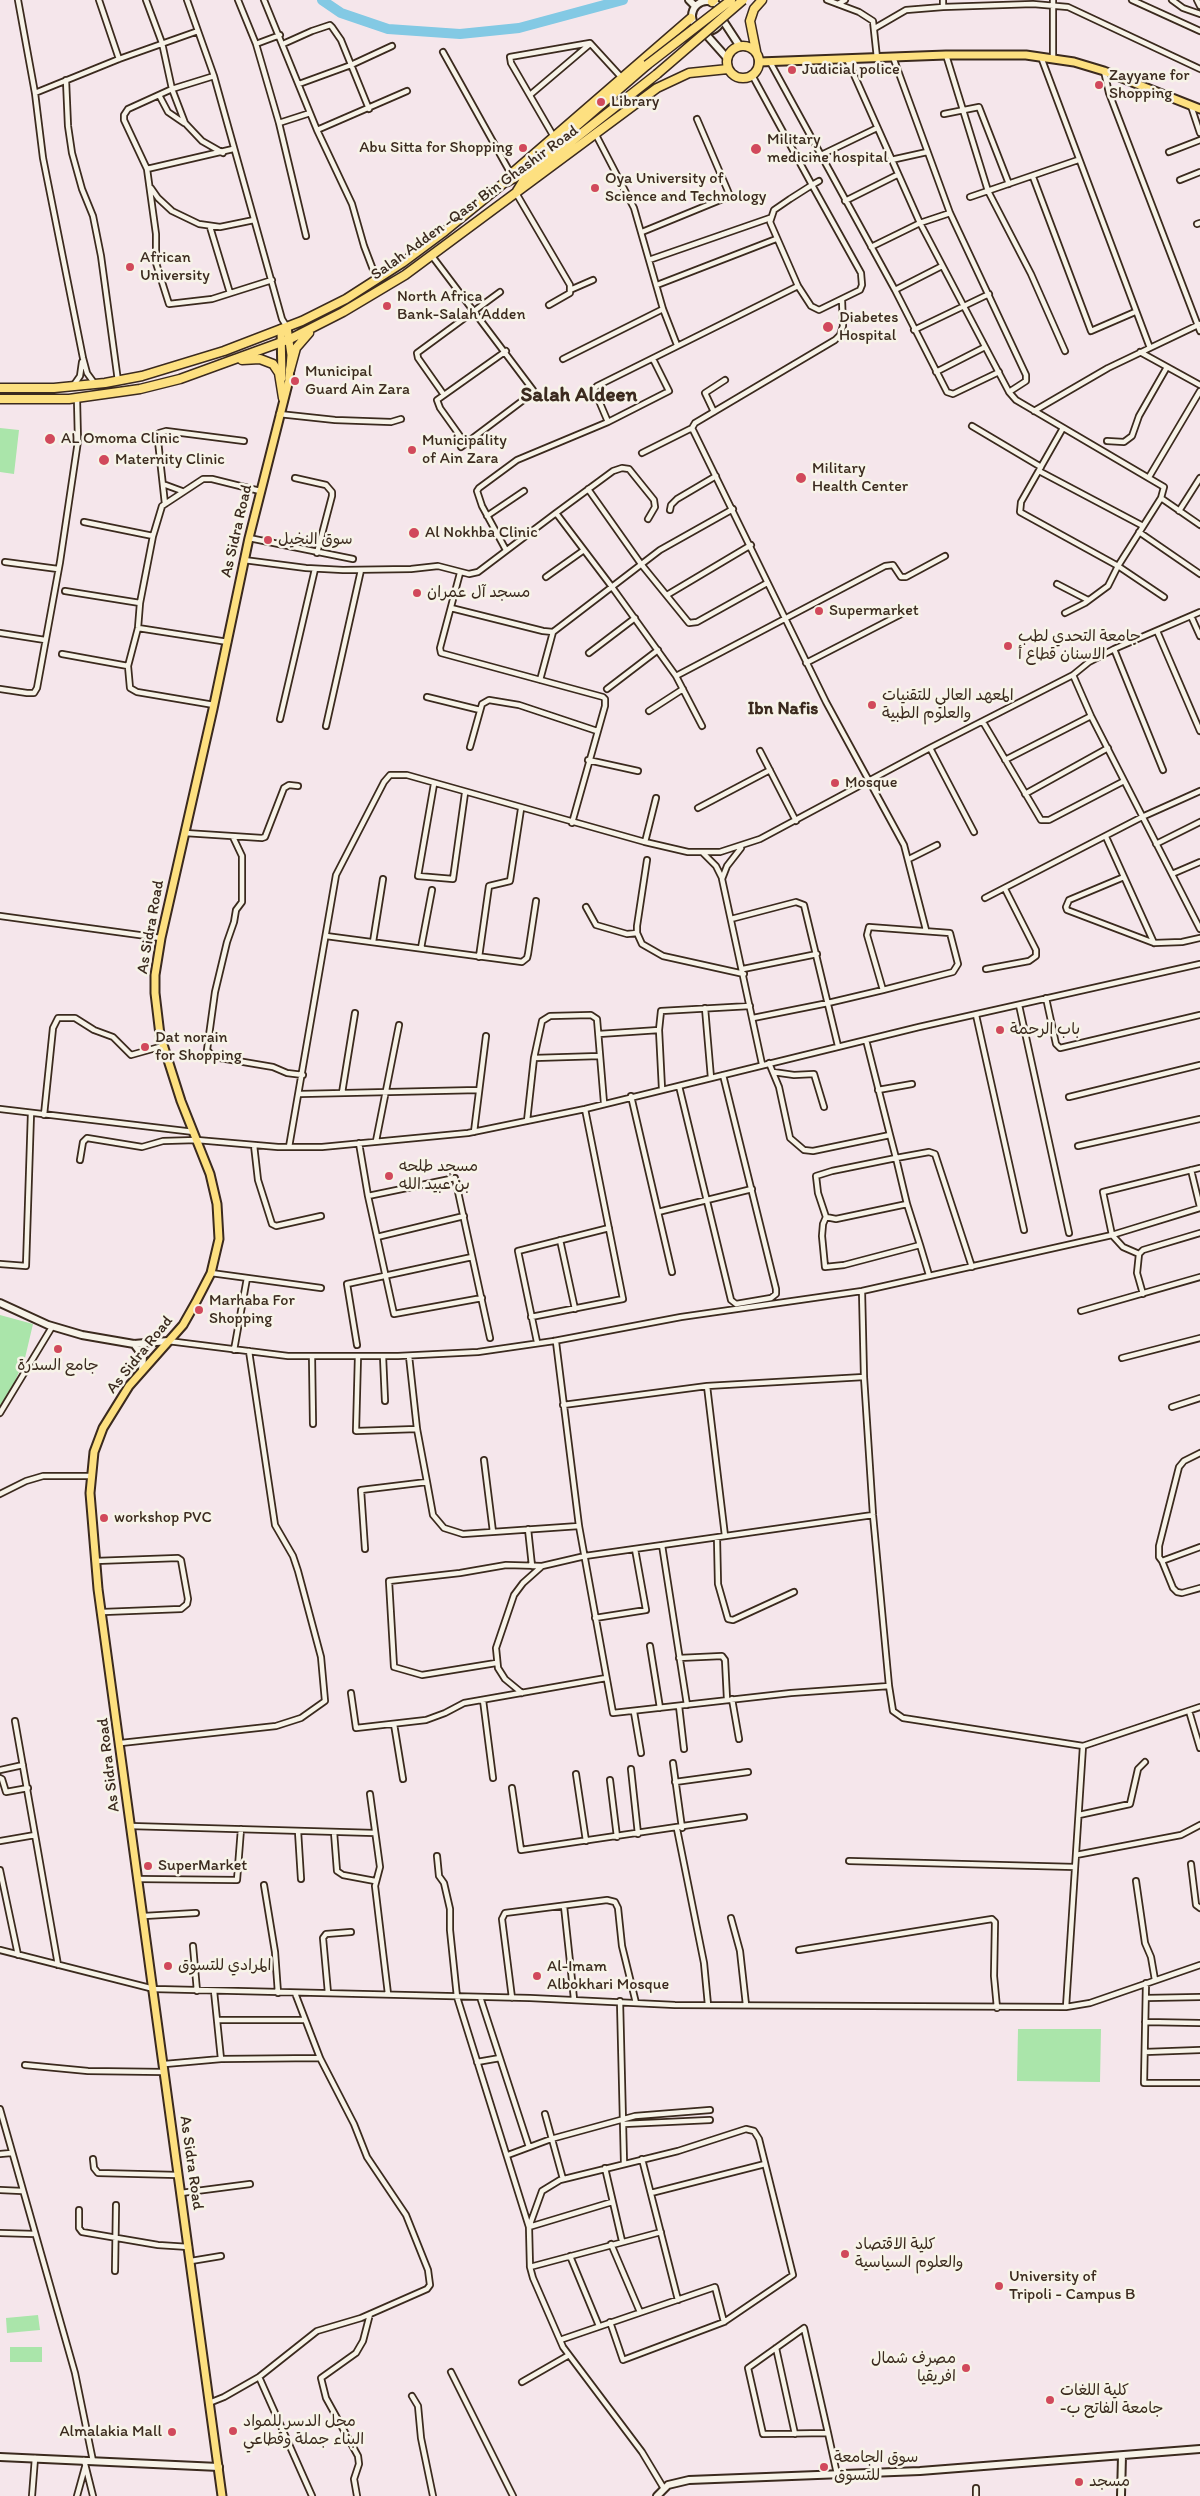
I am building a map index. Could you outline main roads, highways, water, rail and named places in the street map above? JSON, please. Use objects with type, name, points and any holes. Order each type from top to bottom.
[{"type":"highway","points":[[0,388],[73,386],[118,381],[192,362],[284,328],[330,307],[377,280],[446,231],[504,183],[521,174],[647,66],[731,0]]},
{"type":"highway","points":[[516,193],[525,178],[657,74],[743,0]]},
{"type":"highway","points":[[756,51],[746,46],[739,46],[731,50],[727,58],[728,69],[739,78],[752,75],[759,62],[750,21],[754,9],[762,0]]},
{"type":"highway","points":[[504,183],[511,174],[691,18]]},
{"type":"highway","name":"Salah Adden -Qasr Bin Ghashir Road","points":[[0,400],[40,401],[78,399],[160,384],[232,361],[290,339],[371,296],[432,256],[595,133],[670,80],[697,72],[728,69]]},
{"type":"highway","points":[[290,370],[298,345],[321,324]]},
{"type":"highway","points":[[232,361],[260,359],[273,364],[279,373],[283,398]]},
{"type":"main road","points":[[759,62],[946,55],[1013,54],[1041,56],[1104,70],[1200,109]]},
{"type":"main road","points":[[283,398],[280,343],[284,328]]},
{"type":"main road","name":"As Sidra Road","points":[[222,2496],[178,2175],[166,2072],[130,1826],[95,1561],[91,1512],[91,1476],[94,1452],[100,1434],[129,1386],[183,1325],[211,1273],[219,1239],[217,1204],[210,1174],[163,1046],[155,993],[160,938],[214,705],[249,538],[290,370],[290,339],[284,328]]},
{"type":"waterway","points":[[322,0],[341,13],[388,29],[460,34],[519,28],[623,0]]},
{"type":"place","name":"Judicial police","points":[[792,70]]},
{"type":"place","name":"Zayyane for Shopping","points":[[1099,85]]},
{"type":"place","name":"Library","points":[[601,102]]},
{"type":"place","name":"Abu Sitta for Shopping","points":[[523,148]]},
{"type":"place","name":"Military medicine hospital","points":[[756,149]]},
{"type":"place","name":"Oya University of Science and Technology","points":[[595,188]]},
{"type":"place","name":"African University","points":[[130,267]]},
{"type":"place","name":"North Africa Bank-Salah Adden","points":[[387,306]]},
{"type":"place","name":"Diabetes Hospital","points":[[828,327]]},
{"type":"place","name":"Municipal Guard Ain Zara","points":[[295,381]]},
{"type":"place","name":"AL Omoma Clinic","points":[[50,439]]},
{"type":"place","name":"Municipality of Ain Zara","points":[[412,450]]},
{"type":"place","name":"Maternity Clinic","points":[[104,460]]},
{"type":"place","name":"Military Health Center","points":[[801,478]]},
{"type":"place","name":"Al Nokhba Clinic","points":[[414,533]]},
{"type":"place","name":"سوق النخيل","points":[[268,540]]},
{"type":"place","name":"مسجد آل عمران","points":[[417,593]]},
{"type":"place","name":"Supermarket","points":[[819,611]]},
{"type":"place","name":"جامعة التحدي لطب الاسنان قطاع أ","points":[[1008,646]]},
{"type":"place","name":"المعهد العالي للتقنيات والعلوم الطبية","points":[[872,705]]},
{"type":"place","name":"Mosque","points":[[835,783]]},
{"type":"place","name":"باب الرحمة","points":[[1000,1030]]},
{"type":"place","name":"Dat norain for Shopping","points":[[145,1047]]},
{"type":"place","name":"مسجد طلحه بن عبيد الله","points":[[389,1176]]},
{"type":"place","name":"Marhaba For Shopping","points":[[199,1310]]},
{"type":"place","name":"جامع السدرة","points":[[58,1349]]},
{"type":"place","name":"workshop PVC","points":[[104,1518]]},
{"type":"place","name":"SuperMarket","points":[[148,1866]]},
{"type":"place","name":"المرادي للتسوق","points":[[168,1966]]},
{"type":"place","name":"Al-Imam Albokhari Mosque","points":[[537,1976]]},
{"type":"place","name":"كلية الاقتصاد والعلوم السياسية","points":[[845,2254]]},
{"type":"place","name":"University of Tripoli - Campus B","points":[[999,2286]]},
{"type":"place","name":"مصرف شمال افريقيا","points":[[966,2368]]},
{"type":"place","name":"كلية اللغات -جامعة الفاتح ب","points":[[1050,2400]]},
{"type":"place","name":"محل الدسر للمواد البناء جملة وقطاعي","points":[[233,2431]]},
{"type":"place","name":"Almalakia Mall","points":[[172,2432]]},
{"type":"place","name":"سوق الجامعة للتسوق","points":[[824,2467]]},
{"type":"place","name":"مسجد","points":[[1079,2482]]},
{"type":"district","name":"Salah Aldeen","points":[[579,396]]},
{"type":"district","name":"Ibn Nafis","points":[[783,709]]}]
